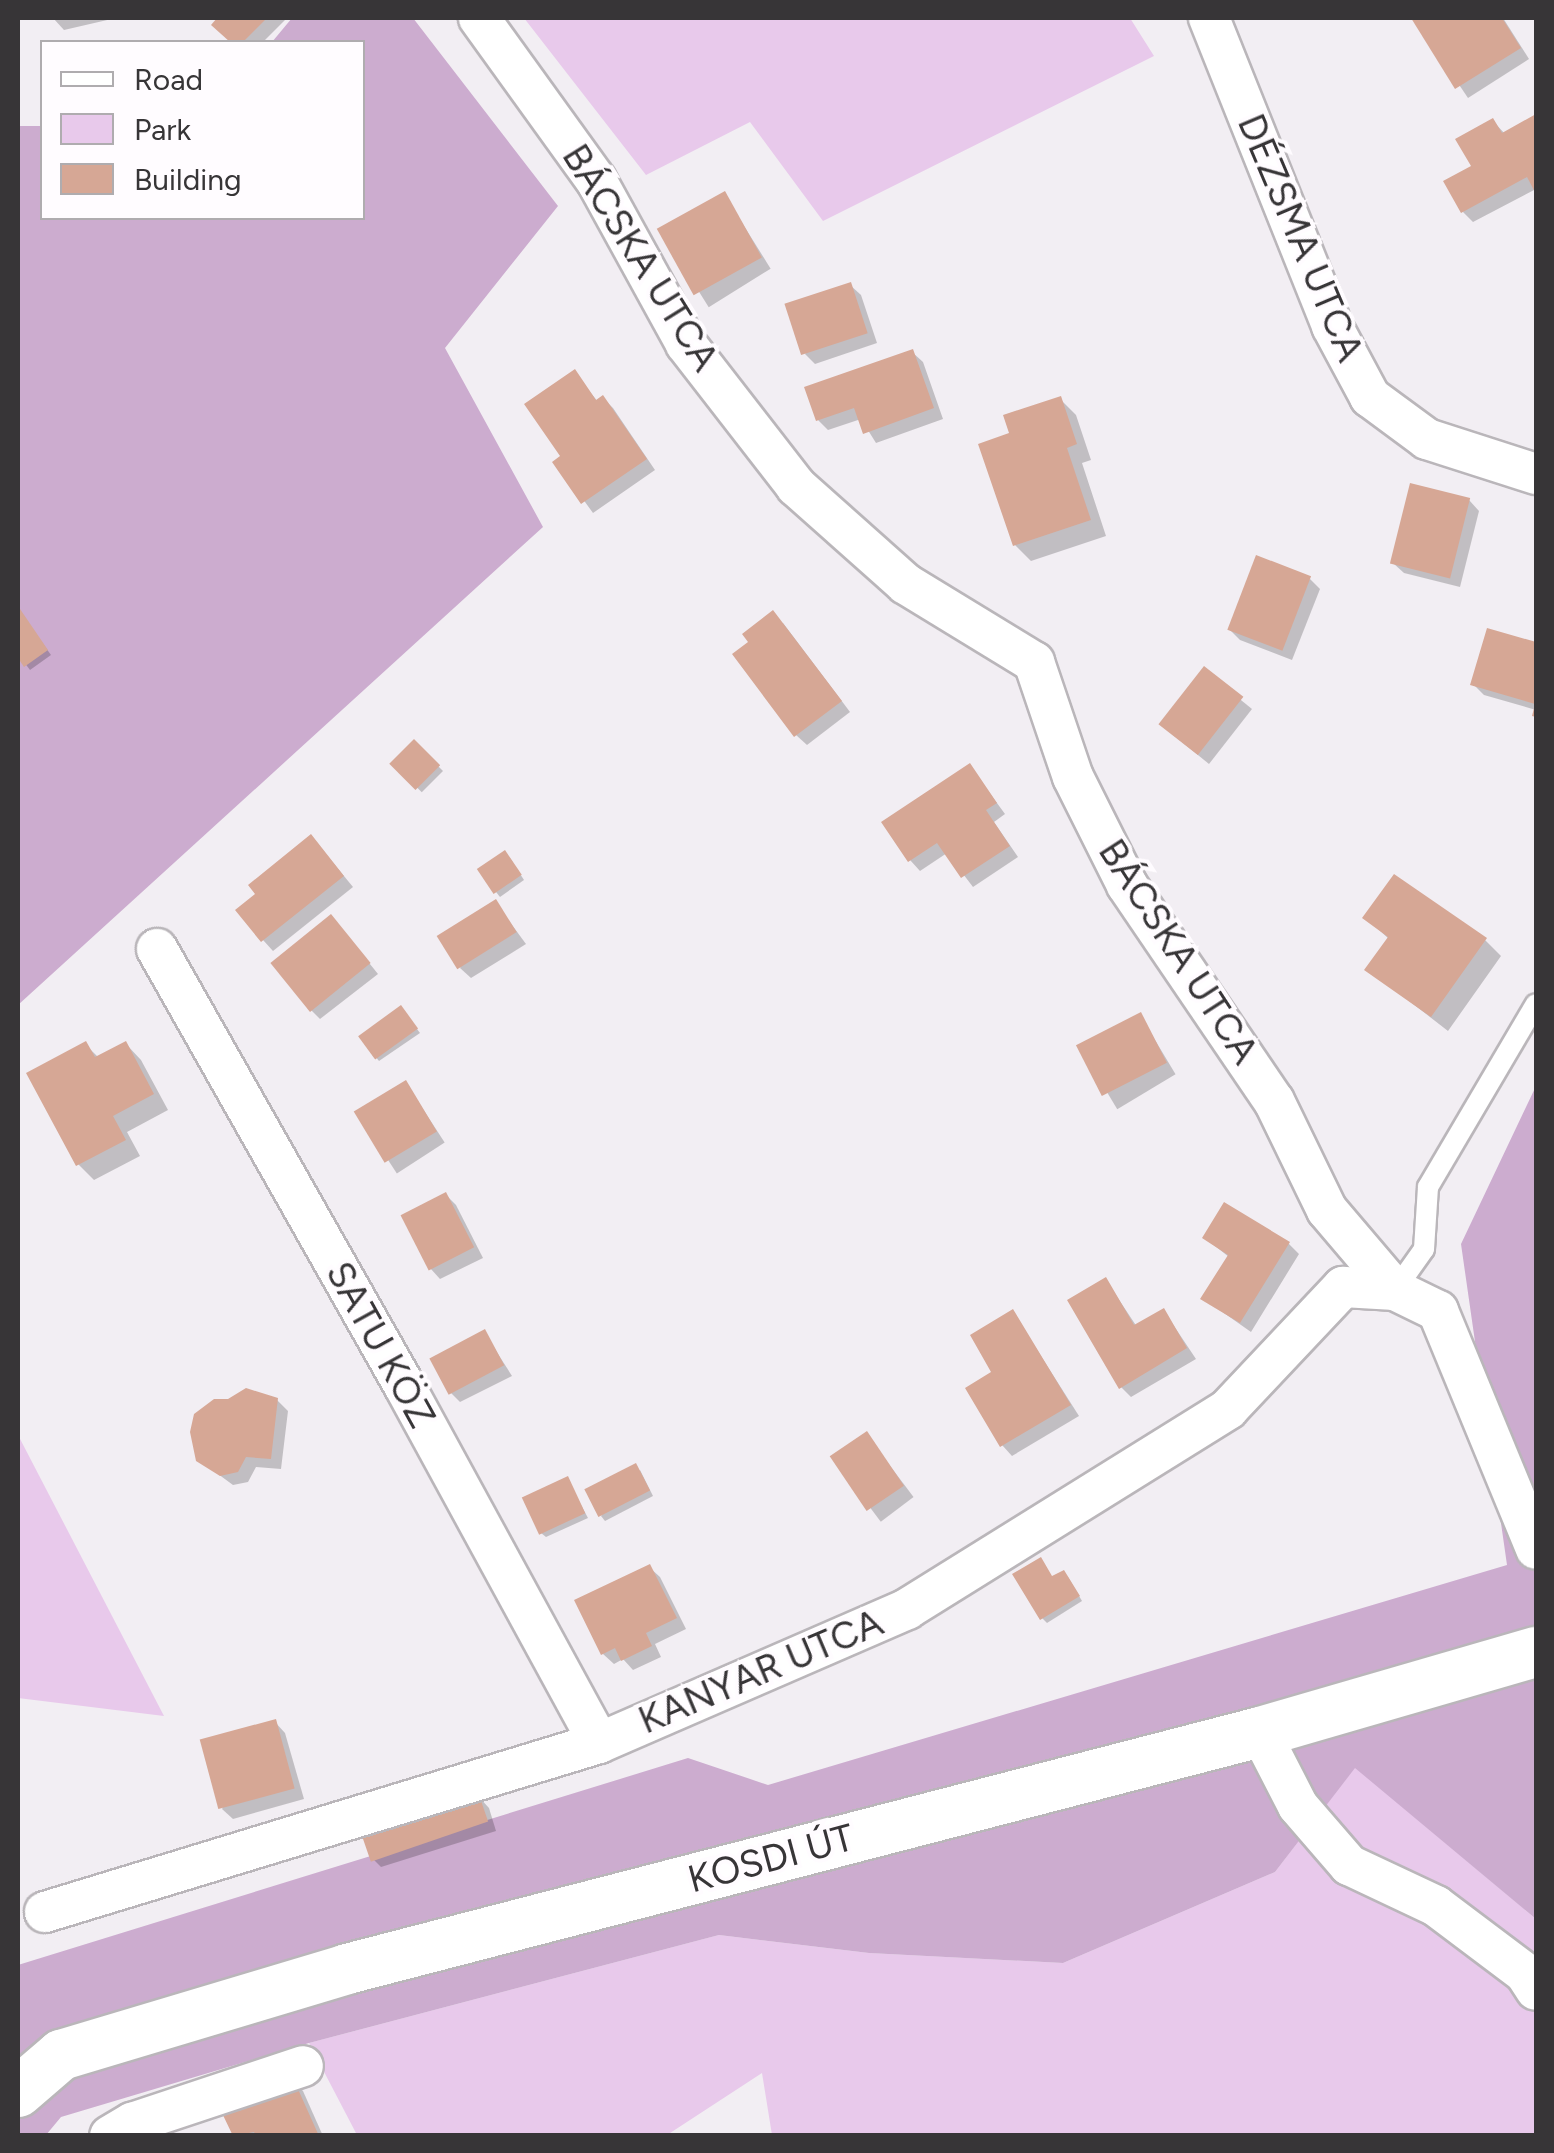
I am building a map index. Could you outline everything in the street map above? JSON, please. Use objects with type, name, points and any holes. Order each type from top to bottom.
[{"type":"street","name":"BÁCSKA UTCA","points":[[479,18],[596,180],[686,344],[796,486],[906,584],[1034,662],[1074,777],[1126,885],[1274,1101],[1326,1210],[1395,1290],[1438,1311],[1536,1549]]},
{"type":"street","name":"DÉZSMA UTCA","points":[[1209,18],[1332,326],[1370,397],[1427,439],[1536,474]]},
{"type":"street","name":"SATU KÖZ","points":[[158,949],[405,1386],[599,1743]]},
{"type":"street","name":"KANYAR UTCA","points":[[45,1912],[599,1743],[907,1609],[1228,1409],[1344,1288],[1395,1290]]},
{"type":"street","name":"KOSDI ÚT","points":[[18,2092],[62,2055],[346,1969],[1260,1732],[1536,1652]]},
{"type":"street","points":[[1260,1732],[1298,1806],[1350,1865],[1436,1906],[1524,1973],[1536,1990]]},
{"type":"street","points":[[110,2136],[132,2123],[303,2066]]},
{"type":"lane","points":[[1395,1290],[1424,1248],[1428,1187],[1536,1004]]},
{"type":"green space","points":[[524,18],[1130,18],[1154,56],[823,221],[750,122],[646,175]]},
{"type":"green space","points":[[18,1435],[164,1716],[18,1698]]},
{"type":"green space","points":[[1355,1767],[1536,1919],[1536,2135],[772,2135],[762,2073],[667,2135],[357,2135],[309,2043],[719,1935],[869,1953],[1063,1963],[1275,1872]]},
{"type":"shaded area","points":[[292,18],[413,18],[558,206],[445,348],[543,527],[18,1005],[18,126],[40,126],[40,220],[365,220],[365,40],[274,40]]},
{"type":"shaded area","points":[[1536,1086],[1536,1919],[1355,1768],[1275,1872],[1063,1963],[869,1953],[719,1935],[309,2043],[61,2117],[46,2135],[18,2136],[18,1965],[688,1758],[768,1785],[1507,1565],[1461,1244]]},
{"type":"building","points":[[217,18],[267,18],[245,40],[228,40],[211,25]]},
{"type":"building","points":[[1411,18],[1502,18],[1521,48],[1455,89]]},
{"type":"building","points":[[1536,114],[1536,194],[1527,177],[1461,213],[1443,181],[1471,166],[1455,139],[1493,118],[1502,133]]},
{"type":"building","points":[[725,191],[762,257],[694,295],[657,229]]},
{"type":"building","points":[[851,282],[868,333],[801,355],[784,304]]},
{"type":"building","points":[[913,349],[934,408],[863,434],[854,408],[816,421],[804,387]]},
{"type":"building","points":[[575,369],[596,400],[603,395],[647,459],[581,504],[552,462],[560,456],[524,404]]},
{"type":"building","points":[[1061,396],[1077,444],[1067,448],[1091,520],[1013,546],[978,444],[1009,433],[1003,415]]},
{"type":"building","points":[[1410,483],[1470,498],[1450,579],[1390,564]]},
{"type":"building","points":[[1256,555],[1311,576],[1282,651],[1227,630]]},
{"type":"building","points":[[18,606],[48,650],[24,667],[18,658]]},
{"type":"building","points":[[773,610],[842,701],[794,737],[732,654],[748,642],[742,634]]},
{"type":"building","points":[[1487,628],[1536,642],[1536,717],[1532,716],[1535,704],[1470,685]]},
{"type":"building","points":[[1204,666],[1243,697],[1198,755],[1158,724]]},
{"type":"building","points":[[414,739],[440,765],[415,790],[389,764]]},
{"type":"building","points":[[970,763],[997,803],[986,810],[1010,846],[961,878],[937,843],[908,862],[881,822]]},
{"type":"building","points":[[311,834],[344,876],[261,942],[235,910],[255,894],[248,885]]},
{"type":"building","points":[[505,850],[522,875],[494,894],[477,869]]},
{"type":"building","points":[[1394,874],[1487,938],[1431,1017],[1364,970],[1388,937],[1362,918]]},
{"type":"building","points":[[496,899],[517,932],[457,969],[437,936]]},
{"type":"building","points":[[331,914],[371,963],[310,1012],[270,963]]},
{"type":"building","points":[[401,1005],[418,1028],[375,1060],[358,1036]]},
{"type":"building","points":[[1141,1012],[1167,1063],[1102,1096],[1076,1045]]},
{"type":"building","points":[[86,1041],[95,1057],[126,1041],[154,1094],[113,1116],[126,1140],[76,1166],[26,1073]]},
{"type":"building","points":[[406,1080],[437,1131],[385,1163],[354,1111]]},
{"type":"building","points":[[446,1192],[474,1247],[429,1270],[401,1215]]},
{"type":"building","points":[[1224,1202],[1290,1242],[1240,1323],[1200,1299],[1228,1255],[1202,1238]]},
{"type":"building","points":[[1106,1277],[1134,1325],[1164,1308],[1187,1348],[1119,1389],[1067,1300]]},
{"type":"building","points":[[1013,1309],[1071,1405],[1000,1447],[965,1388],[991,1372],[970,1335]]},
{"type":"building","points":[[485,1329],[504,1365],[449,1395],[429,1359]]},
{"type":"building","points":[[246,1388],[278,1398],[271,1459],[246,1457],[238,1472],[220,1476],[196,1461],[190,1432],[194,1414],[214,1399],[228,1399]]},
{"type":"building","points":[[867,1431],[904,1486],[867,1511],[830,1456]]},
{"type":"building","points":[[636,1463],[650,1491],[598,1517],[584,1489]]},
{"type":"building","points":[[568,1476],[585,1513],[539,1535],[522,1498]]},
{"type":"building","points":[[1041,1557],[1052,1576],[1064,1570],[1080,1596],[1040,1620],[1012,1574]]},
{"type":"building","points":[[650,1564],[677,1618],[646,1633],[652,1646],[621,1661],[615,1648],[601,1655],[574,1600]]},
{"type":"building","points":[[276,1719],[295,1789],[218,1809],[200,1739]]},
{"type":"building","points":[[479,1795],[488,1821],[371,1862],[362,1835]]},
{"type":"building","points":[[293,2078],[319,2136],[256,2136],[254,2132],[233,2136],[221,2111]]}]
